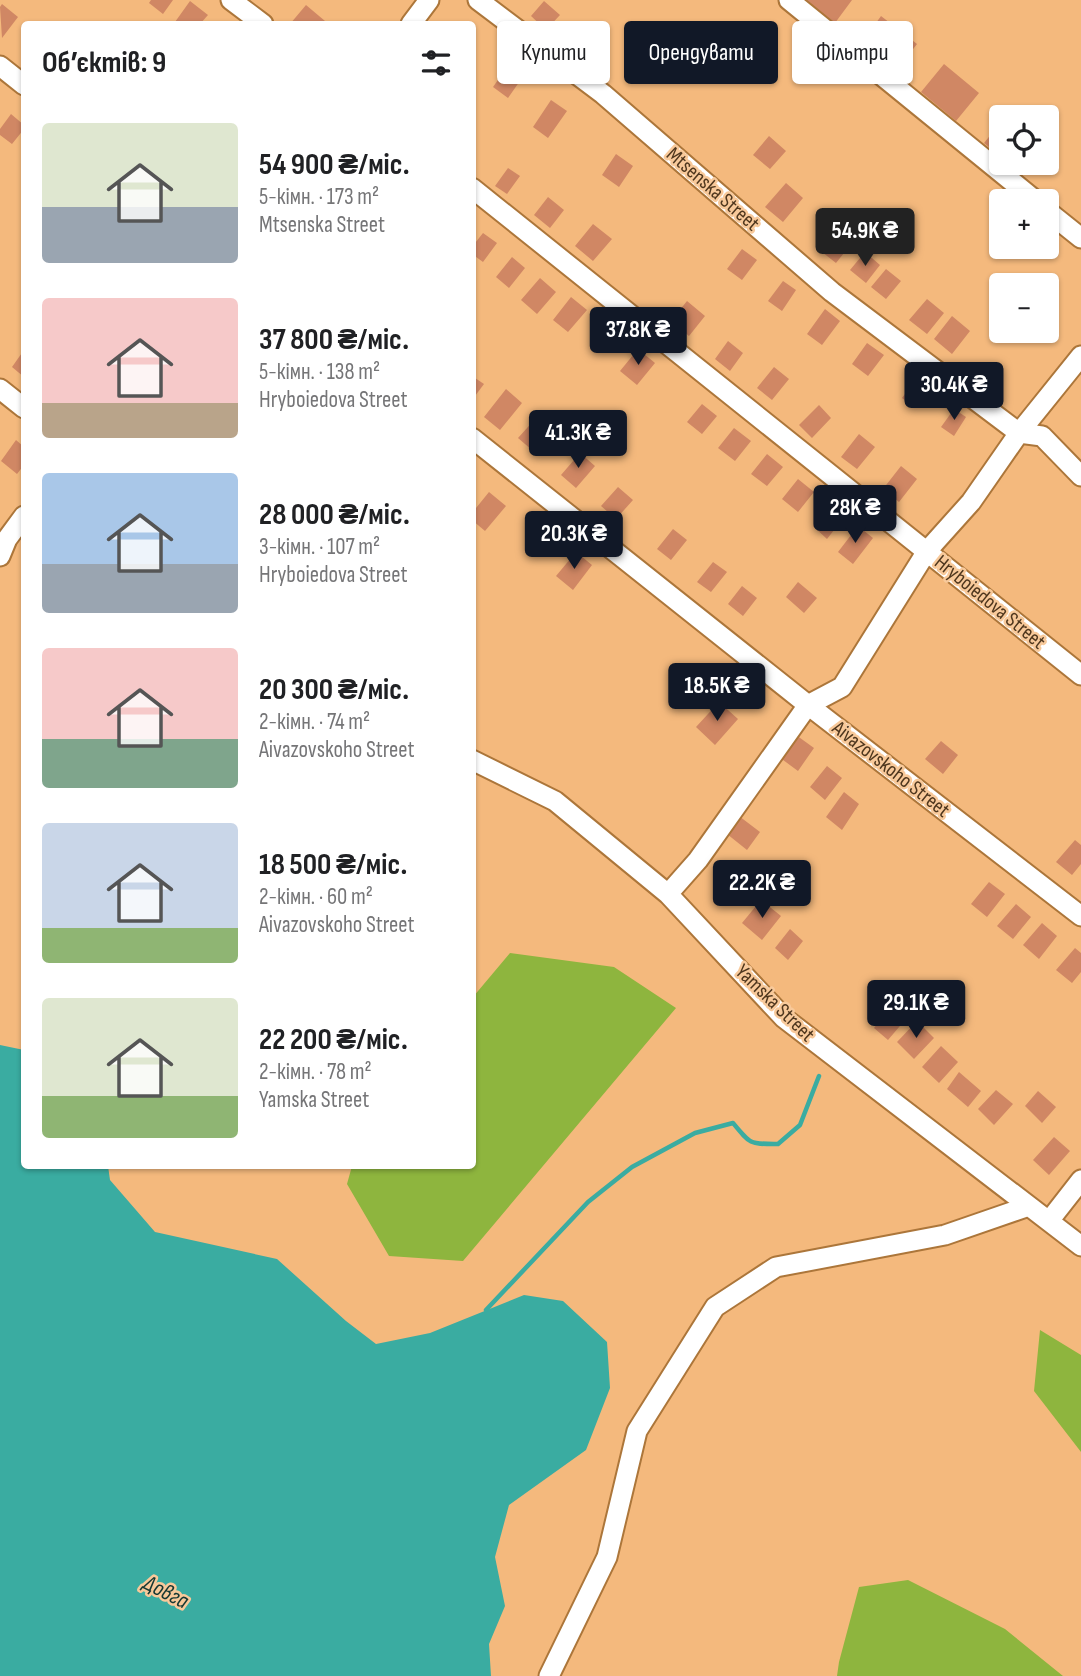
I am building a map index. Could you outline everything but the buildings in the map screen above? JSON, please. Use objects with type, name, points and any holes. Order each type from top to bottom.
[{"type":"street","points":[[231,0],[259,21]]},
{"type":"street","points":[[413,21],[429,0]]},
{"type":"street","name":"Mtsenska Street","points":[[478,0],[603,94],[832,292],[1018,433],[1042,436],[1081,476]]},
{"type":"street","points":[[789,0],[1020,189]]},
{"type":"street","points":[[0,66],[21,83]]},
{"type":"street","name":"Hryboiedova Street","points":[[476,191],[1081,675]]},
{"type":"street","points":[[1059,220],[1081,238]]},
{"type":"street","points":[[668,894],[698,860],[808,705],[842,687],[927,551],[971,502],[1018,433],[1081,356]]},
{"type":"street","points":[[0,388],[21,406]]},
{"type":"street","name":"Aivazovskoho Street","points":[[476,441],[808,705],[1081,916]]},
{"type":"street","points":[[0,556],[7,539],[21,520]]},
{"type":"street","name":"Yamska Street","points":[[476,762],[555,801],[668,894],[784,1018],[1081,1246]]},
{"type":"street","points":[[1049,1221],[1081,1180]]},
{"type":"street","points":[[549,1676],[607,1557],[637,1431],[715,1307],[776,1266],[945,1235],[1029,1206]]},
{"type":"green space","points":[[510,953],[614,967],[676,1008],[463,1261],[389,1256],[347,1184],[351,1169],[476,1169],[476,993]]},
{"type":"green space","points":[[1040,1330],[1081,1355],[1081,1452],[1034,1391]]},
{"type":"green space","points":[[908,1580],[1005,1629],[1063,1676],[837,1676],[859,1587]]},
{"type":"water","name":"Довга","points":[[0,1045],[21,1049],[21,1169],[108,1169],[110,1180],[155,1232],[277,1259],[376,1344],[430,1333],[524,1295],[563,1301],[607,1342],[610,1388],[586,1450],[509,1505],[495,1557],[505,1606],[489,1644],[491,1676],[0,1676]]},
{"type":"waterway","points":[[486,1310],[588,1202],[632,1167],[695,1133],[733,1123],[752,1142],[778,1144],[800,1125],[819,1076]]}]
